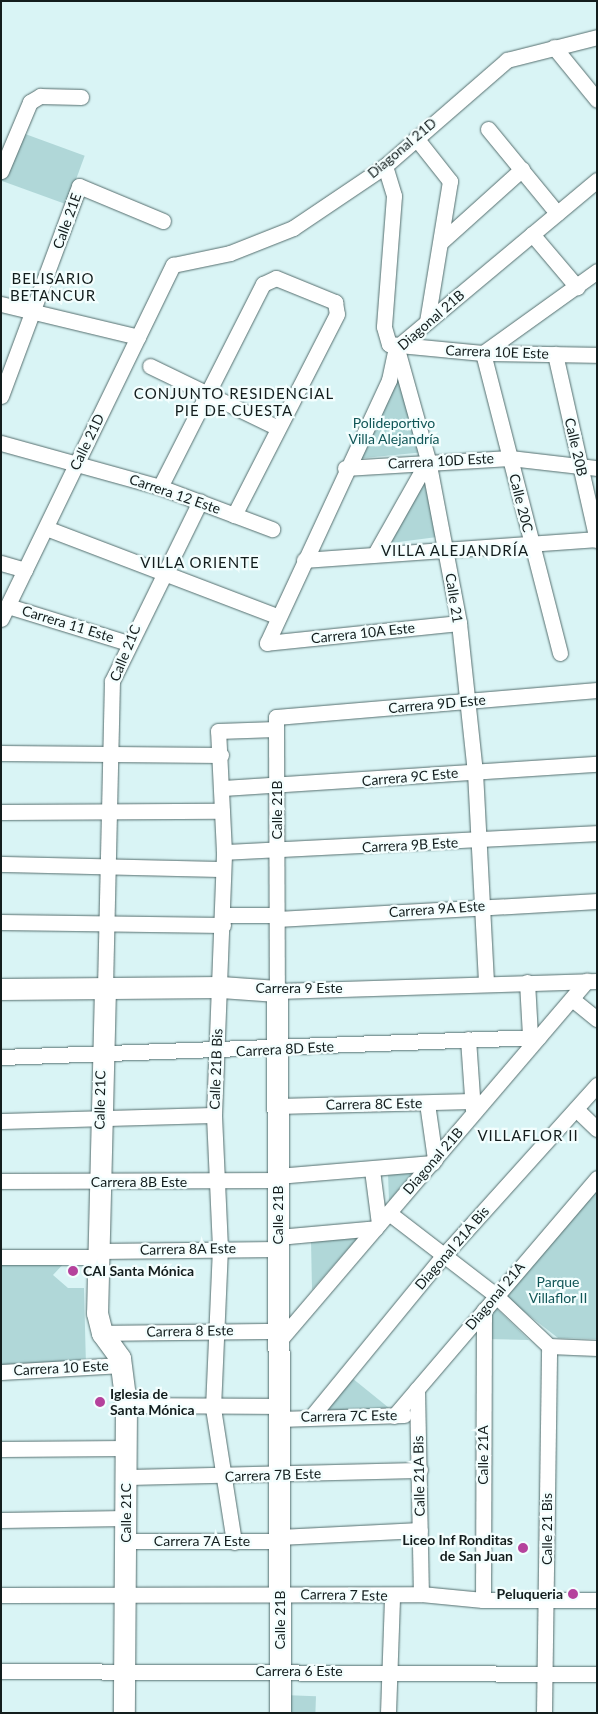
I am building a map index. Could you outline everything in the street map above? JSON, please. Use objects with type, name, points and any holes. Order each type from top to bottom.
[{"type":"street","name":"Diagonal 21D","points":[[174,265],[230,253],[293,228],[385,166],[507,60],[597,37]]},
{"type":"street","points":[[554,47],[597,100]]},
{"type":"street","points":[[1,171],[30,102],[40,96],[81,97]]},
{"type":"street","points":[[488,129],[557,213]]},
{"type":"street","points":[[416,138],[450,181],[427,322]]},
{"type":"street","name":"Calle 21","points":[[385,166],[394,196],[384,327],[389,344],[396,348],[428,460],[446,546],[458,623],[468,702],[474,772],[486,983]]},
{"type":"street","points":[[441,242],[522,169]]},
{"type":"street","name":"Diagonal 21B","points":[[267,643],[345,468],[389,380],[396,348],[597,180]]},
{"type":"street","name":"Calle 21E","points":[[1,396],[79,186],[163,220]]},
{"type":"street","points":[[532,234],[577,287]]},
{"type":"street","name":"Calle 21D","points":[[4,613],[174,265]]},
{"type":"street","points":[[483,353],[596,273]]},
{"type":"street","points":[[160,487],[269,278],[335,302],[336,318],[276,427],[234,515]]},
{"type":"street","points":[[1,304],[138,337]]},
{"type":"street","name":"Carrera 10E Este","points":[[396,348],[483,353],[597,355]]},
{"type":"street","name":"Calle 20C","points":[[483,353],[560,653]]},
{"type":"street","name":"Calle 20B","points":[[555,354],[597,539]]},
{"type":"street","points":[[150,366],[276,427]]},
{"type":"street","points":[[1,443],[78,462]]},
{"type":"street","name":"Carrera 10D Este","points":[[345,468],[428,460],[510,458],[597,468]]},
{"type":"street","points":[[375,554],[428,460]]},
{"type":"street","name":"Carrera 12 Este","points":[[78,462],[160,487],[272,529]]},
{"type":"street","name":"Calle 21C","points":[[124,1713],[126,1406],[122,1365],[102,1333],[97,1313],[101,1056],[105,988],[112,681],[128,643],[200,501]]},
{"type":"street","points":[[46,528],[162,574],[279,617]]},
{"type":"street","points":[[304,560],[446,546],[597,539]]},
{"type":"street","points":[[1,563],[25,570]]},
{"type":"street","name":"Carrera 11 Este","points":[[4,613],[128,643]]},
{"type":"street","name":"Carrera 10A Este","points":[[267,643],[458,623]]},
{"type":"street","name":"Carrera 9D Este","points":[[218,731],[468,702],[597,690]]},
{"type":"street","name":"Calle 21B","points":[[276,723],[280,1713]]},
{"type":"street","name":"Calle 21B Bis","points":[[218,731],[222,754],[224,852],[221,987],[215,1052],[214,1115],[220,1248],[219,1329],[213,1408],[234,1542]]},
{"type":"street","points":[[1,753],[222,754]]},
{"type":"street","name":"Carrera 9C Este","points":[[223,788],[277,787],[597,764]]},
{"type":"street","points":[[1,812],[222,811]]},
{"type":"street","name":"Carrera 9B Este","points":[[224,852],[277,853],[597,833]]},
{"type":"street","points":[[1,864],[223,869]]},
{"type":"street","name":"Carrera 9A Este","points":[[1,922],[106,924],[223,920],[597,901]]},
{"type":"street","name":"Diagonal 21B","points":[[279,1336],[381,1222],[433,1161],[473,1107],[535,1036],[592,981]]},
{"type":"street","name":"Carrera 9 Este","points":[[1,989],[221,987],[277,990],[592,981]]},
{"type":"street","points":[[527,982],[535,1036]]},
{"type":"street","points":[[572,999],[597,1019]]},
{"type":"street","name":"Carrera 8D Este","points":[[1,1058],[277,1050],[535,1036]]},
{"type":"street","points":[[468,1039],[473,1107]]},
{"type":"street","name":"Diagonal 21A Bis","points":[[312,1416],[444,1255],[597,1085]]},
{"type":"street","points":[[427,1103],[433,1161]]},
{"type":"street","name":"Carrera 8C Este","points":[[277,1106],[427,1103],[473,1107]]},
{"type":"street","points":[[576,1109],[597,1129]]},
{"type":"street","points":[[1,1121],[100,1120],[214,1115]]},
{"type":"street","name":"Carrera 8B Este","points":[[1,1181],[218,1182],[372,1170],[433,1161]]},
{"type":"street","points":[[372,1170],[381,1222],[444,1255],[494,1294],[549,1346],[597,1348]]},
{"type":"street","name":"Diagonal 21A","points":[[394,1416],[484,1310],[494,1294],[597,1178]]},
{"type":"street","name":"Carrera 8A Este","points":[[98,1254],[278,1243],[381,1222]]},
{"type":"street","points":[[1,1257],[98,1254]]},
{"type":"street","name":"Calle 21A","points":[[483,1600],[484,1310]]},
{"type":"street","name":"Carrera 8 Este","points":[[102,1333],[219,1329],[279,1336]]},
{"type":"street","name":"Calle 21 Bis","points":[[544,1713],[549,1346]]},
{"type":"street","name":"Carrera 10 Este","points":[[1,1372],[122,1365]]},
{"type":"street","name":"Calle 21A Bis","points":[[417,1389],[421,1594]]},
{"type":"street","name":"Carrera 7C Este","points":[[126,1406],[213,1408],[312,1416],[418,1415]]},
{"type":"street","points":[[1,1449],[126,1448]]},
{"type":"street","name":"Carrera 7B Este","points":[[126,1477],[279,1475],[420,1470]]},
{"type":"street","points":[[1,1520],[126,1518]]},
{"type":"street","name":"Carrera 7A Este","points":[[126,1541],[234,1542],[420,1530]]},
{"type":"street","name":"Carrera 7 Este","points":[[1,1595],[280,1594],[392,1596],[421,1594],[483,1600],[597,1600]]},
{"type":"street","points":[[388,1713],[392,1596]]},
{"type":"street","name":"Carrera 6 Este","points":[[1,1671],[597,1674]]},
{"type":"green space","points":[[17,131],[85,156],[67,204],[1,181],[1,175]]},
{"type":"green space","name":"Polideportivo Villa Alejandría","points":[[400,367],[425,452],[354,459]]},
{"type":"green space","points":[[423,477],[437,537],[391,543]]},
{"type":"green space","points":[[414,1171],[389,1201],[388,1173]]},
{"type":"green space","name":"Parque Villaflor II","points":[[597,1183],[597,1339],[558,1338],[503,1295]]},
{"type":"green space","points":[[360,1235],[312,1290],[311,1240]]},
{"type":"green space","points":[[1,1258],[67,1260],[53,1275],[68,1288],[84,1288],[86,1366],[1,1368]]},
{"type":"green space","points":[[495,1307],[529,1340],[487,1339],[488,1314]]},
{"type":"green space","points":[[352,1378],[394,1412],[321,1414]]},
{"type":"green space","points":[[283,1695],[316,1696],[315,1713],[282,1713]]},
{"type":"place","name":"CAI Santa Mónica","points":[[73,1271]]},
{"type":"place","name":"Iglesia de Santa Mónica","points":[[100,1402]]},
{"type":"place","name":"Liceo Inf Ronditas de San Juan","points":[[523,1548]]},
{"type":"place","name":"Peluqueria","points":[[573,1594]]},
{"type":"district","name":"BELISARIO BETANCUR","points":[[53,286]]},
{"type":"district","name":"CONJUNTO RESIDENCIAL PIE DE CUESTA","points":[[234,402]]},
{"type":"district","name":"VILLA ALEJANDRÍA","points":[[455,551]]},
{"type":"district","name":"VILLA ORIENTE","points":[[200,563]]},
{"type":"district","name":"VILLAFLOR II","points":[[528,1136]]}]
